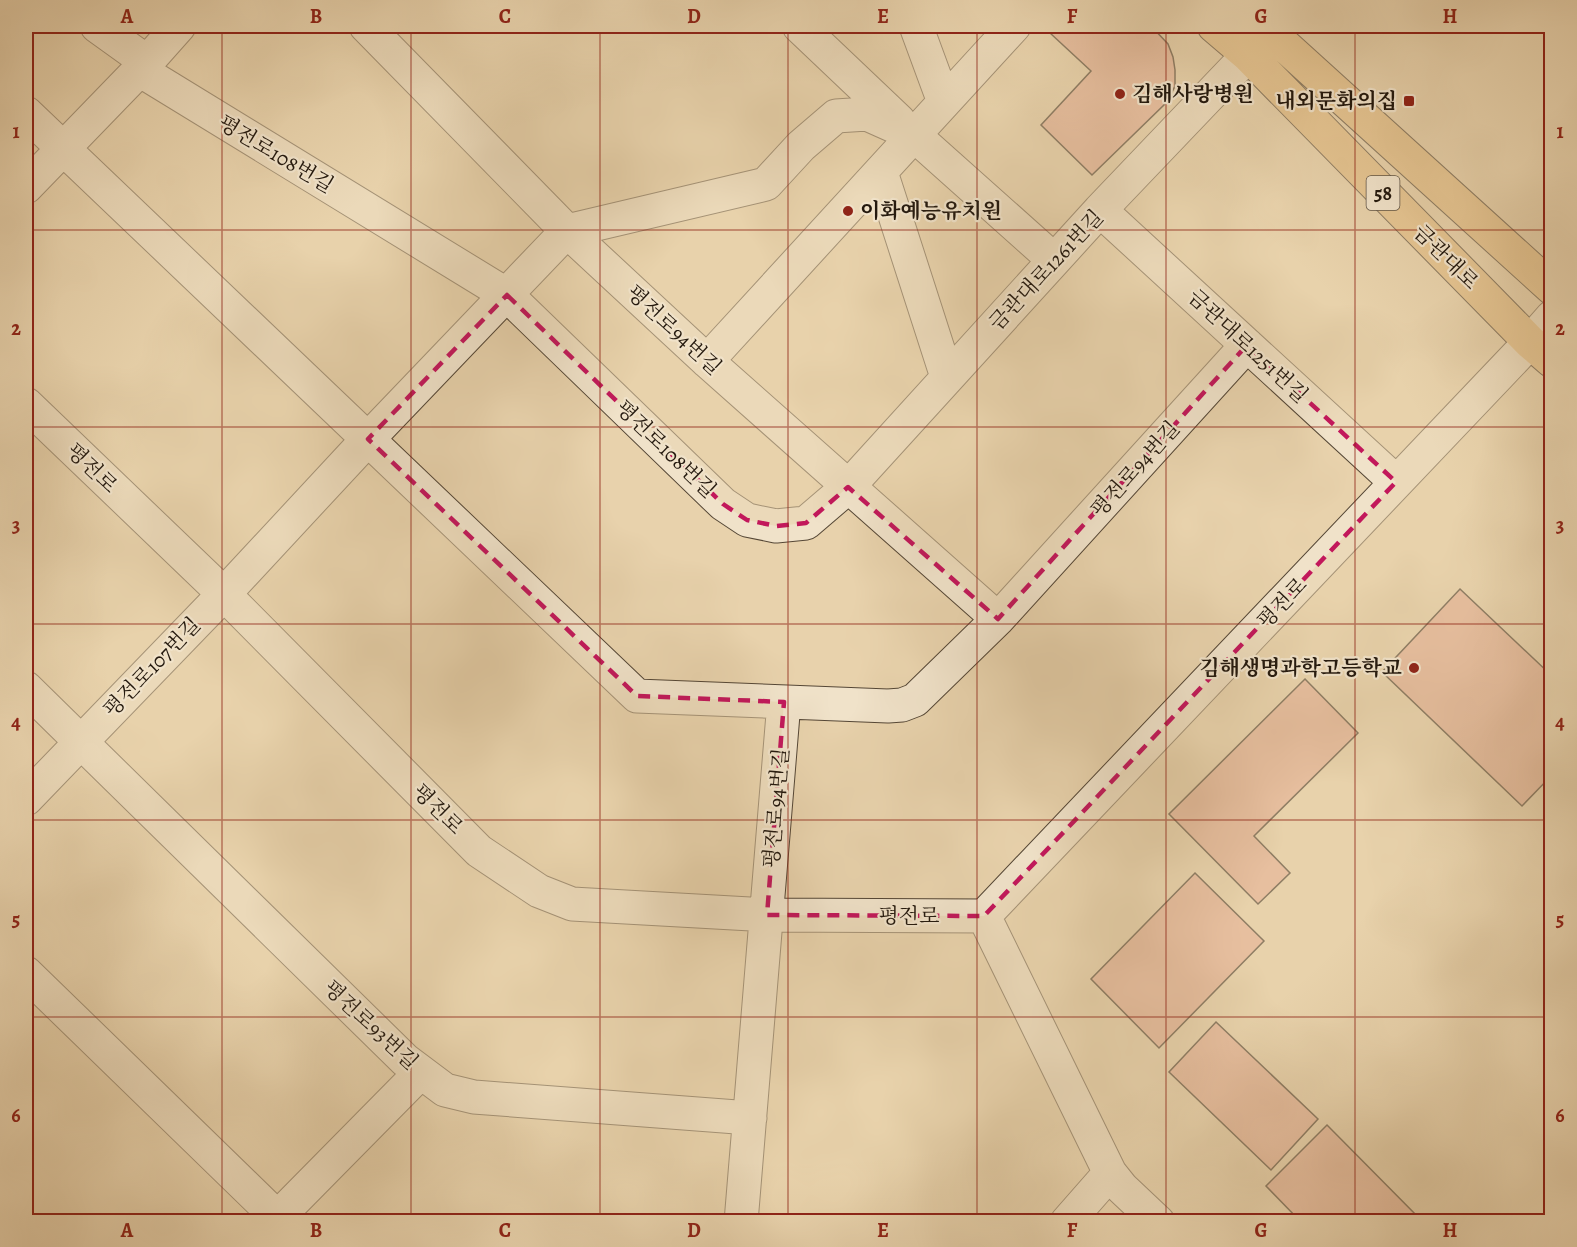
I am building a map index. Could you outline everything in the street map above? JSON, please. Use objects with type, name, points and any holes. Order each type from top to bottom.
[{"type":"main road","name":"금관대로","points":[[1214,26],[1248,55],[1541,351]]},
{"type":"main road","name":"58","points":[[1263,26],[1551,288]]},
{"type":"street","name":"평전로108번길","points":[[97,26],[143,65],[507,295],[723,504],[747,520],[776,526],[806,523],[848,488]]},
{"type":"street","points":[[26,188],[179,26]]},
{"type":"street","name":"평전로94번길","points":[[366,26],[567,231],[848,488],[998,619]]},
{"type":"street","points":[[798,26],[914,135],[1054,260]]},
{"type":"street","points":[[916,26],[944,102]]},
{"type":"street","points":[[707,361],[1014,26]]},
{"type":"street","name":"금관대로1261번길","points":[[848,488],[1100,210],[1248,55]]},
{"type":"street","points":[[26,113],[368,439]]},
{"type":"street","points":[[224,594],[567,231],[766,184],[801,146],[836,116],[867,114],[914,135]]},
{"type":"street","points":[[881,172],[947,377]]},
{"type":"street","name":"금관대로1251번길","points":[[1100,210],[1396,482]]},
{"type":"street","name":"평전로","points":[[26,404],[224,594],[479,851],[538,891],[572,904],[767,915],[984,916],[1396,482],[1541,351],[1551,317]]},
{"type":"street","name":"평전로94번길","points":[[368,439],[637,696],[888,706],[915,700],[998,619],[1247,345]]},
{"type":"street","name":"평전로107번길","points":[[26,799],[224,594]]},
{"type":"street","points":[[26,688],[80,741]]},
{"type":"street","name":"평전로94번길","points":[[767,915],[784,702]]},
{"type":"street","name":"평전로93번길","points":[[80,741],[405,1060],[445,1090],[474,1097],[750,1118]]},
{"type":"street","points":[[741,1221],[767,915]]},
{"type":"street","points":[[984,916],[1110,1173],[1122,1188],[1158,1221]]},
{"type":"street","points":[[26,973],[277,1220],[421,1072]]},
{"type":"street","points":[[1067,1221],[1110,1173]]},
{"type":"highlighted area","points":[[507,295],[723,504],[747,520],[776,526],[806,523],[848,487],[998,619],[1247,345],[1396,482],[984,916],[767,915],[784,702],[637,696],[368,439]]},
{"type":"building","name":"김해사랑병원","points":[[1056,26],[1151,26],[1168,44],[1173,57],[1175,86],[1167,102],[1092,175],[1041,125],[1091,71],[1050,33]]},
{"type":"building","points":[[1460,589],[1552,676],[1552,775],[1522,806],[1382,672]]},
{"type":"building","points":[[1305,679],[1358,733],[1254,836],[1290,873],[1258,904],[1169,814]]},
{"type":"building","points":[[1195,873],[1264,941],[1159,1048],[1091,979]]},
{"type":"building","points":[[1216,1022],[1318,1119],[1271,1170],[1169,1072]]},
{"type":"building","points":[[1327,1125],[1423,1222],[1301,1222],[1266,1186]]},
{"type":"place","name":"김해사랑병원","points":[[1120,94]]},
{"type":"place","name":"내외문화의집","points":[[1409,101]]},
{"type":"place","name":"이화예능유치원","points":[[848,211]]},
{"type":"place","name":"김해생명과학고등학교","points":[[1414,668]]}]
